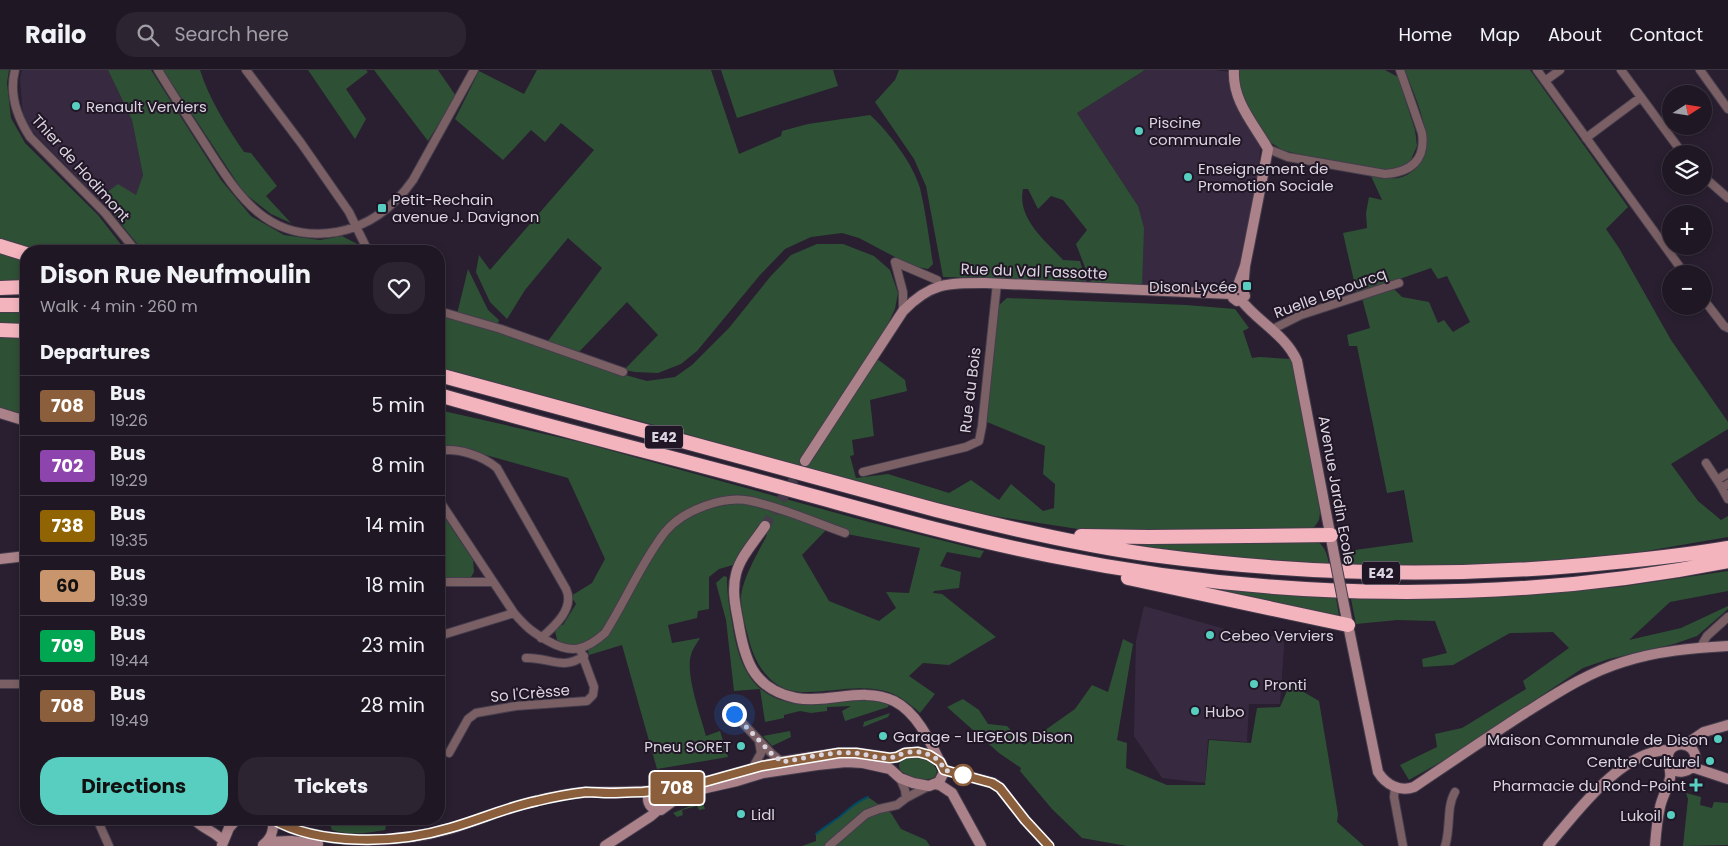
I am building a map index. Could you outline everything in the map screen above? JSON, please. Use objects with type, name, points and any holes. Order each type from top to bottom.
[{"type":"highway","points":[[0,246],[20,252]]},
{"type":"highway","points":[[0,288],[20,288]]},
{"type":"highway","points":[[0,304],[20,305]]},
{"type":"highway","points":[[0,330],[20,331]]},
{"type":"highway","name":"E42","points":[[445,377],[889,498],[1010,528],[1125,550],[1220,563],[1288,569],[1397,574],[1468,573],[1628,561],[1728,548]]},
{"type":"highway","name":"E42","points":[[445,397],[925,527],[1053,556],[1146,572],[1287,588],[1396,592],[1469,591],[1542,587],[1628,577],[1728,561]]},
{"type":"highway","points":[[445,401],[485,409]]},
{"type":"highway","points":[[1035,533],[1332,542]]},
{"type":"highway","points":[[1053,556],[1133,580],[1348,625]]},
{"type":"street","name":"Thier de Hodimont","points":[[15,70],[14,101],[21,123],[30,137],[105,213],[131,245]]},
{"type":"street","points":[[158,70],[231,183],[247,204],[277,225],[292,231],[309,234],[346,230],[372,221],[402,195],[413,180],[474,70]]},
{"type":"street","points":[[246,70],[301,143],[349,212],[365,245]]},
{"type":"street","points":[[1234,70],[1234,86],[1237,96],[1268,149],[1288,157],[1385,174],[1398,173],[1414,164],[1419,158],[1423,143],[1422,133],[1400,70]]},
{"type":"street","points":[[1537,70],[1678,265]]},
{"type":"street","points":[[1545,81],[1560,70]]},
{"type":"street","points":[[1621,70],[1676,145]]},
{"type":"street","points":[[1700,70],[1728,109]]},
{"type":"street","points":[[1586,138],[1641,97]]},
{"type":"street","points":[[1237,290],[1245,266],[1268,149]]},
{"type":"street","points":[[1712,184],[1728,198]]},
{"type":"street","points":[[903,311],[903,292],[895,262],[937,280]]},
{"type":"street","name":"Rue du Val Fassotte","points":[[805,461],[903,311],[918,297],[938,285],[951,283],[997,283],[1237,290]]},
{"type":"street","name":"Rue du Bois","points":[[863,472],[966,447],[979,440],[997,283]]},
{"type":"street","name":"Ruelle Lepourcq","points":[[1271,330],[1301,315],[1399,283]]},
{"type":"street","name":"Avenue Jardin Ecole","points":[[1237,290],[1236,300],[1241,300],[1249,310],[1289,346],[1297,361],[1376,766],[1381,777],[1395,787]]},
{"type":"street","points":[[1712,310],[1724,326],[1728,328]]},
{"type":"street","points":[[445,313],[501,329],[623,372]]},
{"type":"street","points":[[0,413],[20,419]]},
{"type":"street","points":[[445,451],[453,450],[482,459],[497,468],[566,589],[569,597],[567,608],[556,624],[541,638]]},
{"type":"street","points":[[1706,463],[1717,480],[1725,486],[1728,499]]},
{"type":"street","points":[[1717,480],[1728,473]]},
{"type":"street","points":[[445,509],[514,613],[528,630],[559,647],[582,653],[605,633],[646,560],[666,531],[691,511],[726,501],[750,501],[845,533]]},
{"type":"street","points":[[765,526],[739,565],[734,585],[734,599],[744,655],[760,680],[776,692],[799,698],[856,695],[882,696],[900,704],[910,712],[942,766],[941,779],[897,805],[866,814],[829,846]]},
{"type":"street","points":[[0,560],[20,557]]},
{"type":"street","points":[[445,582],[493,582]]},
{"type":"street","points":[[445,634],[514,613]]},
{"type":"street","points":[[1700,648],[1707,636],[1728,617]]},
{"type":"street","points":[[1403,846],[1394,797],[1395,787],[1406,789],[1414,787],[1474,746],[1575,682],[1594,673],[1623,661],[1649,654],[1728,646]]},
{"type":"street","name":"So l'Crèsse","points":[[449,753],[468,719],[476,714],[516,706],[587,701],[594,690],[582,653],[572,664],[526,658]]},
{"type":"street","points":[[0,684],[20,684]]},
{"type":"street","points":[[734,714],[782,762]]},
{"type":"street","points":[[1685,745],[1704,732],[1728,725]]},
{"type":"street","points":[[912,752],[921,743],[920,727]]},
{"type":"street","points":[[752,768],[761,753],[760,741]]},
{"type":"street","points":[[1655,846],[1661,803],[1667,791],[1695,759],[1695,754],[1690,747],[1677,745],[1670,750],[1667,757],[1671,768],[1667,791]]},
{"type":"street","points":[[1548,846],[1612,774],[1644,754],[1653,751],[1670,750]]},
{"type":"street","points":[[282,825],[292,831],[308,836],[341,841],[366,842],[393,839],[434,833],[524,804],[575,794],[652,791],[701,783],[752,768],[839,753],[856,753],[884,758],[897,757],[912,752],[929,755],[942,766],[992,783],[1000,788],[1025,820],[1049,846]]},
{"type":"street","points":[[897,757],[893,764],[905,790],[906,798]]},
{"type":"street","points":[[605,846],[658,810],[665,809],[684,793],[763,773],[856,762],[882,767],[913,783],[945,788],[952,793],[981,846]]},
{"type":"street","points":[[1671,768],[1674,770],[1687,769],[1728,779]]},
{"type":"street","points":[[664,789],[669,795],[669,804]]},
{"type":"street","points":[[649,803],[648,797],[652,791]]},
{"type":"street","points":[[1445,846],[1451,799],[1455,792]]},
{"type":"street","points":[[575,794],[605,799],[636,798],[649,803],[658,810]]},
{"type":"street","points":[[100,825],[109,846]]},
{"type":"street","points":[[200,825],[218,834],[222,844]]},
{"type":"street","points":[[222,844],[232,825]]},
{"type":"street","points":[[264,844],[271,837],[273,825]]},
{"type":"street","points":[[291,825],[292,831]]},
{"type":"street","points":[[371,846],[393,839]]},
{"type":"street","points":[[264,844],[291,841],[329,846]]},
{"type":"shaded area","points":[[22,70],[108,70],[132,120],[143,175],[136,195],[106,193],[113,214],[31,130],[23,116],[20,79]]},
{"type":"shaded area","name":"Enseignement de Promotion Sociale","points":[[1145,70],[1215,70],[1230,72],[1261,144],[1258,172],[1238,279],[1221,289],[1142,286],[1138,206],[1077,113]]},
{"type":"shaded area","points":[[1144,606],[1225,629],[1283,638],[1280,704],[1249,704],[1247,742],[1208,739],[1205,783],[1162,778],[1134,736],[1136,641]]},
{"type":"green space","points":[[0,70],[9,70],[7,83],[11,118],[25,143],[98,215],[121,245],[20,246],[0,240]]},
{"type":"green space","points":[[108,70],[151,70],[221,180],[251,216],[284,235],[320,240],[342,236],[359,245],[138,245],[113,214],[106,193],[118,184],[136,195],[143,175],[132,120]]},
{"type":"green space","points":[[163,70],[200,70],[213,102],[244,152],[251,153],[277,186],[266,196],[291,223],[271,214],[244,193]]},
{"type":"green space","points":[[308,70],[366,70],[368,72],[346,89],[366,119],[355,139]]},
{"type":"green space","points":[[374,70],[438,70],[456,96],[428,141]]},
{"type":"green space","points":[[537,70],[711,70],[739,154],[781,136],[782,131],[808,124],[870,115],[900,149],[917,179],[924,207],[933,264],[928,269],[912,266],[859,238],[842,233],[811,237],[785,249],[760,275],[697,351],[681,364],[658,373],[624,370],[658,335],[627,302],[578,353],[548,341],[602,268],[568,238],[525,290],[507,319],[490,302],[476,272],[479,255],[490,270],[594,150],[561,123],[545,142],[531,130],[503,160],[455,119],[479,71],[524,94]]},
{"type":"green space","points":[[721,70],[833,70],[838,86],[737,118]]},
{"type":"green space","points":[[899,70],[1145,70],[1077,113],[1138,206],[1144,228],[1142,286],[1091,283],[1076,244],[1087,230],[1063,200],[1051,196],[1038,209],[1028,189],[1023,189],[1022,200],[1028,219],[1041,237],[1063,260],[1080,261],[1086,281],[943,277],[926,186],[914,159],[875,102],[895,80]]},
{"type":"green space","points":[[1238,70],[1385,70],[1398,77],[1415,130],[1417,146],[1410,162],[1401,169],[1379,169],[1282,150],[1270,142],[1255,122],[1240,96]]},
{"type":"green space","points":[[1405,70],[1530,70],[1628,207],[1606,229],[1619,248],[1671,340],[1728,422],[1728,429],[1671,464],[1698,501],[1721,520],[1728,516],[1728,537],[1629,554],[1501,565],[1344,565],[1341,552],[1413,542],[1404,490],[1387,493],[1357,346],[1349,346],[1347,335],[1370,328],[1362,298],[1393,288],[1402,297],[1429,302],[1438,323],[1444,320],[1453,332],[1470,322],[1447,276],[1438,279],[1431,268],[1357,294],[1343,233],[1367,228],[1366,213],[1369,197],[1382,200],[1371,176],[1395,178],[1407,175],[1415,169],[1422,159],[1426,148],[1423,121]]},
{"type":"green space","points":[[817,244],[843,244],[874,256],[890,270],[898,293],[895,309],[886,328],[802,458],[812,461],[876,358],[905,380],[907,391],[870,400],[874,436],[852,440],[854,455],[850,456],[856,478],[888,474],[949,493],[971,480],[999,500],[1011,484],[1043,511],[1054,508],[1055,484],[1043,474],[1045,446],[987,422],[998,306],[1007,298],[1186,305],[1235,309],[1249,328],[1243,331],[1252,358],[1291,359],[1309,440],[1320,513],[1319,520],[1308,532],[1104,533],[987,515],[790,466],[677,431],[445,370],[445,316],[647,381],[675,377],[692,365],[729,328],[770,277],[791,255]]},
{"type":"green space","points":[[0,251],[20,257],[20,280],[0,280]]},
{"type":"green space","points":[[468,269],[488,310],[499,320],[497,326],[457,314]]},
{"type":"green space","points":[[0,313],[20,313],[20,326],[0,324]]},
{"type":"green space","points":[[0,337],[20,338],[20,414],[0,408]]},
{"type":"green space","points":[[445,411],[580,442],[869,522],[984,551],[980,558],[947,552],[940,566],[961,572],[959,588],[934,591],[933,593],[942,594],[996,637],[949,665],[923,663],[909,676],[935,694],[920,713],[899,697],[885,691],[864,688],[801,692],[780,687],[765,674],[754,656],[742,613],[741,598],[744,583],[767,535],[755,531],[733,565],[719,569],[709,577],[709,609],[698,611],[697,618],[668,625],[672,643],[700,638],[692,651],[690,663],[694,696],[706,736],[720,731],[728,757],[657,769],[622,645],[589,655],[588,650],[606,635],[615,622],[651,556],[673,527],[699,511],[744,503],[718,500],[661,531],[618,608],[604,627],[590,641],[574,646],[557,640],[555,631],[559,624],[563,625],[576,604],[571,596],[592,583],[605,559],[568,478],[454,446],[445,447]],"holes":[[[826,530],[920,548],[909,593],[886,592],[896,608],[879,621],[829,601],[802,555]]]},
{"type":"green space","points":[[445,518],[473,560],[474,572],[471,577],[445,579]]},
{"type":"green space","points":[[1116,542],[1318,542],[1327,555],[1329,564],[1208,555]]},
{"type":"green space","points":[[1728,571],[1728,591],[1670,602],[1629,640],[1681,628],[1728,606],[1728,609],[1697,636],[1674,644],[1609,659],[1583,668],[1446,759],[1409,780],[1400,765],[1437,747],[1435,734],[1462,728],[1526,689],[1523,681],[1569,648],[1553,632],[1510,633],[1453,665],[1423,667],[1422,659],[1447,653],[1435,621],[1397,620],[1356,624],[1351,599],[1458,599],[1619,587]]},
{"type":"green space","points":[[724,576],[727,577],[730,610],[739,655],[753,681],[763,691],[776,698],[791,702],[818,704],[870,699],[889,703],[888,707],[845,721],[842,711],[851,706],[827,707],[827,711],[811,713],[800,711],[784,715],[784,718],[765,722],[760,689],[734,691],[726,620],[716,583]]},
{"type":"green space","points":[[1195,587],[1336,598],[1339,616],[1335,617]]},
{"type":"green space","points":[[1123,639],[1133,644],[1117,740],[1127,743],[1126,768],[1167,785],[1205,785],[1209,740],[1251,743],[1257,708],[1280,707],[1290,684],[1319,701],[1338,814],[1337,822],[1364,846],[1127,846],[1082,838],[1052,809],[1020,771],[1021,768],[999,753],[947,707],[963,699],[979,710],[988,724],[1007,726],[1024,745],[1075,709],[1092,685],[1108,692]]},
{"type":"green space","points":[[890,713],[888,717],[863,727],[864,722]]},
{"type":"green space","points":[[790,731],[791,737],[772,746],[763,736]]},
{"type":"green space","points":[[913,757],[930,762],[937,771],[935,777],[927,779],[918,778],[909,776],[901,771],[899,768],[900,762]]},
{"type":"green space","points":[[1686,793],[1701,797],[1700,805],[1712,808],[1714,802],[1728,803],[1728,845],[1683,846],[1688,799]]},
{"type":"green space","points":[[868,797],[891,813],[901,829],[926,840],[930,846],[802,846],[816,841],[816,834],[855,804]]},
{"type":"green space","points":[[702,801],[705,809],[699,810],[697,806],[682,810],[683,815],[677,817],[673,813]]},
{"type":"green space","points":[[330,825],[386,825],[385,830],[365,833],[332,830]]},
{"type":"waterway","points":[[816,834],[855,804],[868,797]]},
{"type":"tunnel","points":[[765,526],[801,468]]},
{"type":"bus line","name":"708","points":[[282,825],[295,832],[325,839],[366,842],[393,839],[442,831],[535,801],[585,792],[643,792],[660,788],[677,788],[762,766],[839,753],[856,753],[890,758],[912,752],[934,757],[940,762],[944,770],[984,780],[1000,788],[1025,820],[1049,846]]},
{"type":"place","name":"Renault Verviers","points":[[76,106]]},
{"type":"place","name":"Piscine communale","points":[[1139,131]]},
{"type":"place","name":"Enseignement de Promotion Sociale","points":[[1188,177]]},
{"type":"place","name":"Petit-Rechain avenue J. Davignon","points":[[382,208]]},
{"type":"place","name":"Dison Lycée","points":[[1247,286]]},
{"type":"place","name":"Cebeo Verviers","points":[[1210,635]]},
{"type":"place","name":"Pronti","points":[[1254,684]]},
{"type":"place","name":"Hubo","points":[[1195,711]]},
{"type":"place","name":"Garage - LIEGEOIS Dison","points":[[883,736]]},
{"type":"place","name":"Maison Communale de Dison","points":[[1718,739]]},
{"type":"place","name":"Pneu SORET","points":[[741,746]]},
{"type":"place","name":"Centre Culturel","points":[[1710,761]]},
{"type":"place","name":"Pharmacie du Rond-Point","points":[[1696,785]]},
{"type":"place","name":"Lidl","points":[[741,814]]},
{"type":"place","name":"Lukoil","points":[[1671,815]]},
{"type":"route","points":[[734,714],[782,762],[839,753],[856,753],[890,758],[905,753],[918,752],[934,757],[940,762],[944,770],[970,776],[963,775]]}]
